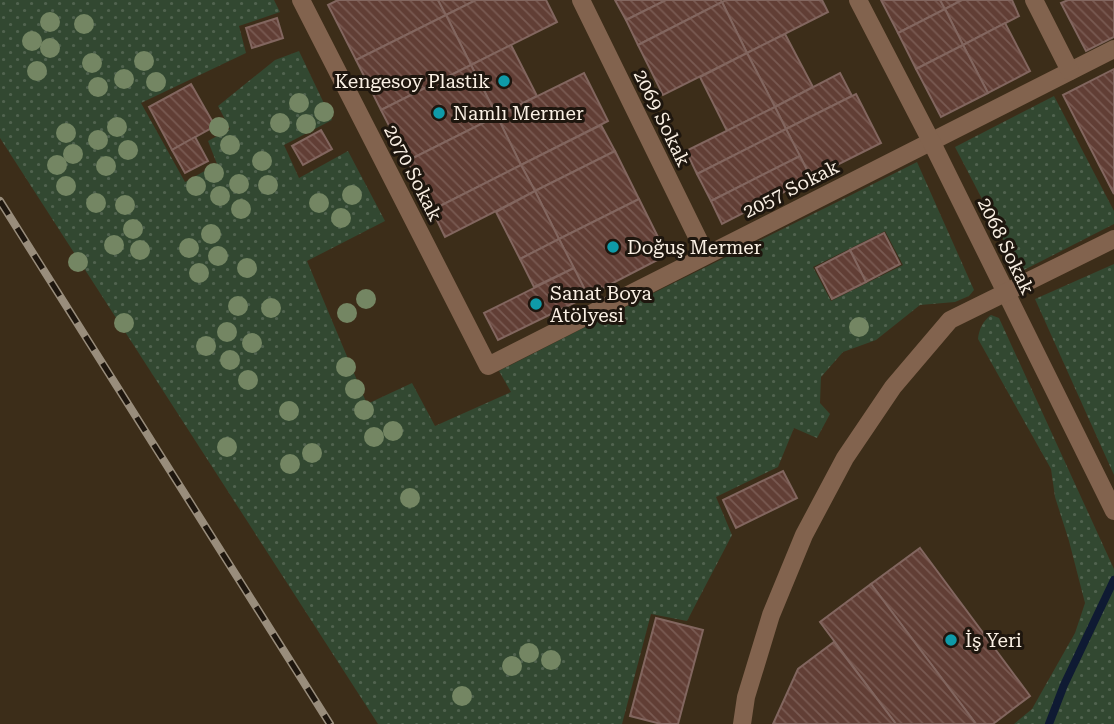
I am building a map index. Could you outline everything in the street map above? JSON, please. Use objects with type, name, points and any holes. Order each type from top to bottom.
[{"type":"lane","name":"2070 Sokak","points":[[301,0],[488,366]]},
{"type":"lane","name":"2069 Sokak","points":[[581,0],[706,256]]},
{"type":"lane","name":"2068 Sokak","points":[[858,0],[932,141],[1114,511]]},
{"type":"lane","points":[[1034,0],[1070,71]]},
{"type":"lane","name":"2057 Sokak","points":[[488,366],[1114,49]]},
{"type":"lane","points":[[742,724],[747,697],[771,615],[804,535],[852,448],[893,387],[950,320],[1114,239]]},
{"type":"green space","points":[[0,0],[274,0],[280,12],[239,26],[246,53],[141,103],[185,182],[217,164],[208,141],[230,129],[218,106],[275,60],[299,51],[332,120],[284,145],[299,178],[348,151],[385,221],[307,261],[367,404],[412,383],[435,426],[511,392],[499,371],[917,162],[974,290],[969,296],[955,302],[920,305],[876,340],[843,352],[821,377],[820,403],[830,414],[817,438],[794,428],[778,467],[716,497],[732,535],[687,621],[651,614],[622,724],[378,724],[0,138]],"holes":[[[885,231],[903,265],[831,301],[813,267]]]},
{"type":"green space","points":[[1054,96],[1114,211],[1114,224],[1020,272],[955,147]]},
{"type":"green space","points":[[1114,264],[1114,475],[1035,299]]},
{"type":"green space","points":[[991,315],[999,318],[1114,569],[1114,724],[1014,724],[1032,709],[1075,633],[1085,603],[1055,497],[1051,469],[978,339],[982,326]]},
{"type":"building","points":[[338,0],[438,0],[446,15],[356,60],[328,5]]},
{"type":"building","points":[[438,0],[476,0],[446,15]]},
{"type":"building","points":[[476,0],[546,0],[557,22],[471,65],[446,15]]},
{"type":"building","points":[[615,0],[666,0],[626,20]]},
{"type":"building","points":[[666,0],[722,2],[638,45],[626,20]]},
{"type":"building","points":[[822,0],[828,12],[747,53],[722,2]]},
{"type":"building","points":[[881,0],[940,0],[945,9],[898,33]]},
{"type":"building","points":[[940,0],[962,0],[945,9]]},
{"type":"building","points":[[962,0],[1012,0],[1019,16],[963,45],[945,9]]},
{"type":"building","points":[[1068,0],[1114,0],[1114,37],[1086,51],[1061,3]]},
{"type":"building","points":[[722,2],[747,53],[663,95],[638,45]]},
{"type":"building","points":[[945,9],[963,45],[916,69],[898,33]]},
{"type":"building","points":[[446,15],[471,65],[381,110],[356,60]]},
{"type":"building","points":[[277,18],[283,38],[252,48],[246,28]]},
{"type":"building","points":[[1005,23],[1030,71],[988,93],[963,45]]},
{"type":"building","points":[[785,34],[813,87],[775,107],[747,53]]},
{"type":"building","name":"Kengesoy Plastik","points":[[511,45],[537,96],[497,116],[471,65]]},
{"type":"building","points":[[963,45],[988,93],[941,117],[916,69]]},
{"type":"building","points":[[747,53],[775,107],[727,131],[700,77]]},
{"type":"building","name":"Namlı Mermer","points":[[471,65],[497,116],[407,161],[381,110]]},
{"type":"building","points":[[1114,69],[1114,194],[1063,95]]},
{"type":"building","points":[[584,73],[608,121],[521,165],[497,116]]},
{"type":"building","points":[[840,73],[852,96],[786,129],[775,107]]},
{"type":"building","points":[[191,84],[215,126],[172,150],[149,107]]},
{"type":"building","points":[[856,94],[881,143],[811,178],[786,129]]},
{"type":"building","points":[[775,107],[786,129],[697,174],[686,151]]},
{"type":"building","points":[[497,116],[521,165],[432,210],[407,161]]},
{"type":"building","points":[[601,125],[615,151],[535,191],[521,165]]},
{"type":"building","points":[[786,129],[800,156],[711,201],[697,174]]},
{"type":"building","points":[[321,130],[332,149],[303,165],[292,146]]},
{"type":"building","points":[[195,137],[208,161],[185,173],[172,150]]},
{"type":"building","points":[[615,151],[639,199],[559,239],[535,191]]},
{"type":"building","points":[[800,156],[811,178],[722,224],[711,201]]},
{"type":"building","points":[[521,165],[535,191],[445,237],[432,210]]},
{"type":"building","points":[[535,191],[559,239],[520,259],[496,212]]},
{"type":"building","name":"Doğuş Mermer","points":[[639,199],[667,255],[588,296],[559,239]]},
{"type":"building","points":[[884,233],[900,264],[866,282],[850,250]]},
{"type":"building","points":[[559,239],[574,268],[534,287],[520,259]]},
{"type":"building","points":[[850,250],[866,282],[832,299],[816,268]]},
{"type":"building","name":"Sanat Boya Atölyesi","points":[[574,268],[588,296],[498,340],[484,313]]},
{"type":"building","points":[[783,471],[797,498],[736,528],[723,500]]},
{"type":"building","name":"İş Yeri","points":[[920,548],[1030,696],[993,724],[976,724],[871,584]]},
{"type":"building","name":"İş Yeri","points":[[871,584],[976,724],[896,724],[820,622]]},
{"type":"building","points":[[656,618],[703,630],[678,724],[661,724],[630,716]]},
{"type":"building","points":[[834,642],[896,724],[773,724],[798,669]]},
{"type":"waterway","points":[[1049,724],[1064,685],[1114,580]]},
{"type":"railway","points":[[0,201],[330,724]]},
{"type":"place","name":"Kengesoy Plastik","points":[[504,81]]},
{"type":"place","name":"Namlı Mermer","points":[[439,113]]},
{"type":"place","name":"Doğuş Mermer","points":[[613,247]]},
{"type":"place","name":"Sanat Boya Atölyesi","points":[[536,304]]},
{"type":"place","name":"İş Yeri","points":[[951,640]]}]
